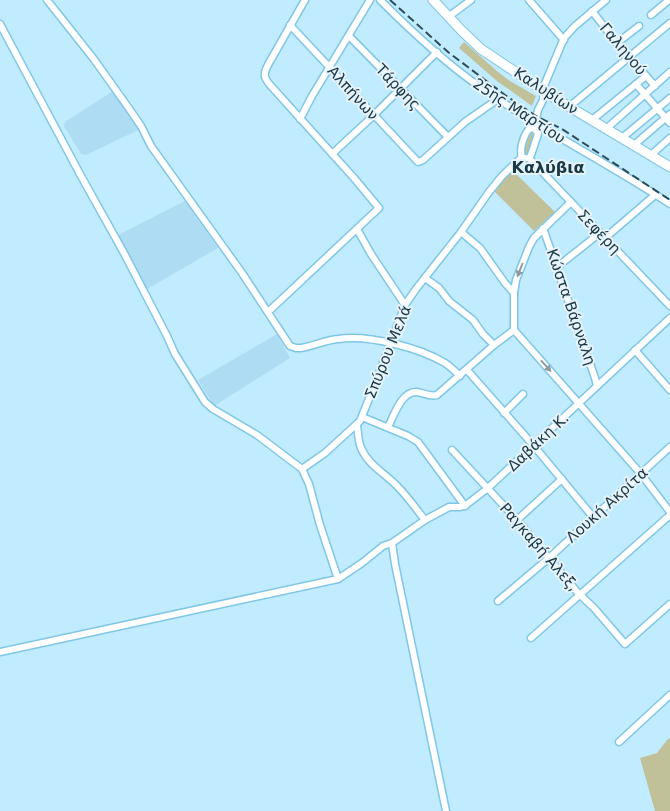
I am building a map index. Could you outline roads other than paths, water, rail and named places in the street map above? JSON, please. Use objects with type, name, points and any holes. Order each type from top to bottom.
[{"type":"main road","name":"Καλυβίων","points":[[433,0],[481,49],[569,107],[670,167]]},
{"type":"street","points":[[47,0],[128,107],[141,126],[151,146],[293,348],[309,347],[337,339],[369,338],[413,350],[437,359],[460,376]]},
{"type":"street","points":[[268,312],[379,208],[265,79],[266,69],[305,0]]},
{"type":"street","points":[[300,119],[370,0]]},
{"type":"street","name":"25ης Μαρτίου","points":[[380,0],[470,80],[534,125],[670,204]]},
{"type":"street","points":[[448,17],[471,0]]},
{"type":"street","points":[[529,0],[564,40]]},
{"type":"street","points":[[534,125],[538,134],[531,155],[525,157],[520,151],[526,132],[534,125],[543,100],[544,84],[564,40],[575,26],[606,0]]},
{"type":"street","points":[[651,15],[669,0]]},
{"type":"street","name":"Γαληνού","points":[[592,11],[655,86]]},
{"type":"street","points":[[569,107],[670,23]]},
{"type":"street","points":[[0,24],[125,255],[175,354],[205,402],[212,409],[257,435],[302,469],[309,484],[338,579],[0,652]]},
{"type":"street","name":"Αλπήνων","points":[[290,26],[416,161],[423,160],[448,137]]},
{"type":"street","points":[[617,43],[639,26]]},
{"type":"street","name":"Τάρφης","points":[[349,36],[448,137]]},
{"type":"street","points":[[332,154],[437,52]]},
{"type":"street","points":[[606,129],[670,72]]},
{"type":"street","points":[[592,120],[646,76]]},
{"type":"street","name":"Γαληνού","points":[[636,84],[657,108],[669,118]]},
{"type":"street","points":[[622,138],[670,98]]},
{"type":"street","points":[[448,137],[465,122],[498,99]]},
{"type":"street","points":[[634,145],[669,118]]},
{"type":"street","points":[[651,155],[670,138]]},
{"type":"street","name":"Σπύρου Μελά","points":[[302,469],[325,453],[357,425],[362,417],[406,305],[489,192],[502,176],[525,157]]},
{"type":"street","name":"Σεφέρη","points":[[525,157],[571,202],[670,306]]},
{"type":"street","points":[[557,267],[603,236],[655,194]]},
{"type":"street","points":[[530,638],[670,514],[640,474],[514,330],[514,293],[518,274],[531,242],[571,202]]},
{"type":"street","name":"Κώστα Βάρναλη","points":[[544,228],[597,386]]},
{"type":"street","points":[[357,229],[371,254],[406,305]]},
{"type":"street","points":[[461,232],[480,248],[514,293]]},
{"type":"street","points":[[424,278],[439,288],[449,301],[473,320],[494,345]]},
{"type":"street","name":"Δαβάκη Κ.","points":[[338,579],[425,520],[449,507],[465,506],[488,488],[670,318]]},
{"type":"street","points":[[388,428],[405,396],[412,392],[429,396],[437,395],[514,330]]},
{"type":"street","points":[[635,350],[670,390]]},
{"type":"street","points":[[466,370],[534,446],[593,517]]},
{"type":"street","points":[[504,412],[522,394]]},
{"type":"street","points":[[362,417],[414,438],[465,506]]},
{"type":"street","points":[[357,425],[361,449],[367,458],[397,486],[425,520]]},
{"type":"street","name":"Λουκή Ακρίτα","points":[[498,601],[549,558],[670,447]]},
{"type":"street","name":"Ραγκαβή Αλεξ,","points":[[452,450],[488,488],[625,644],[670,605]]},
{"type":"street","points":[[516,520],[562,479]]},
{"type":"street","points":[[392,543],[444,811]]},
{"type":"street","points":[[619,742],[670,696]]},
{"type":"railway","points":[[390,0],[448,52],[505,95],[536,116],[562,129],[670,200]]},
{"type":"district","name":"Καλύβια","points":[[548,167]]}]
